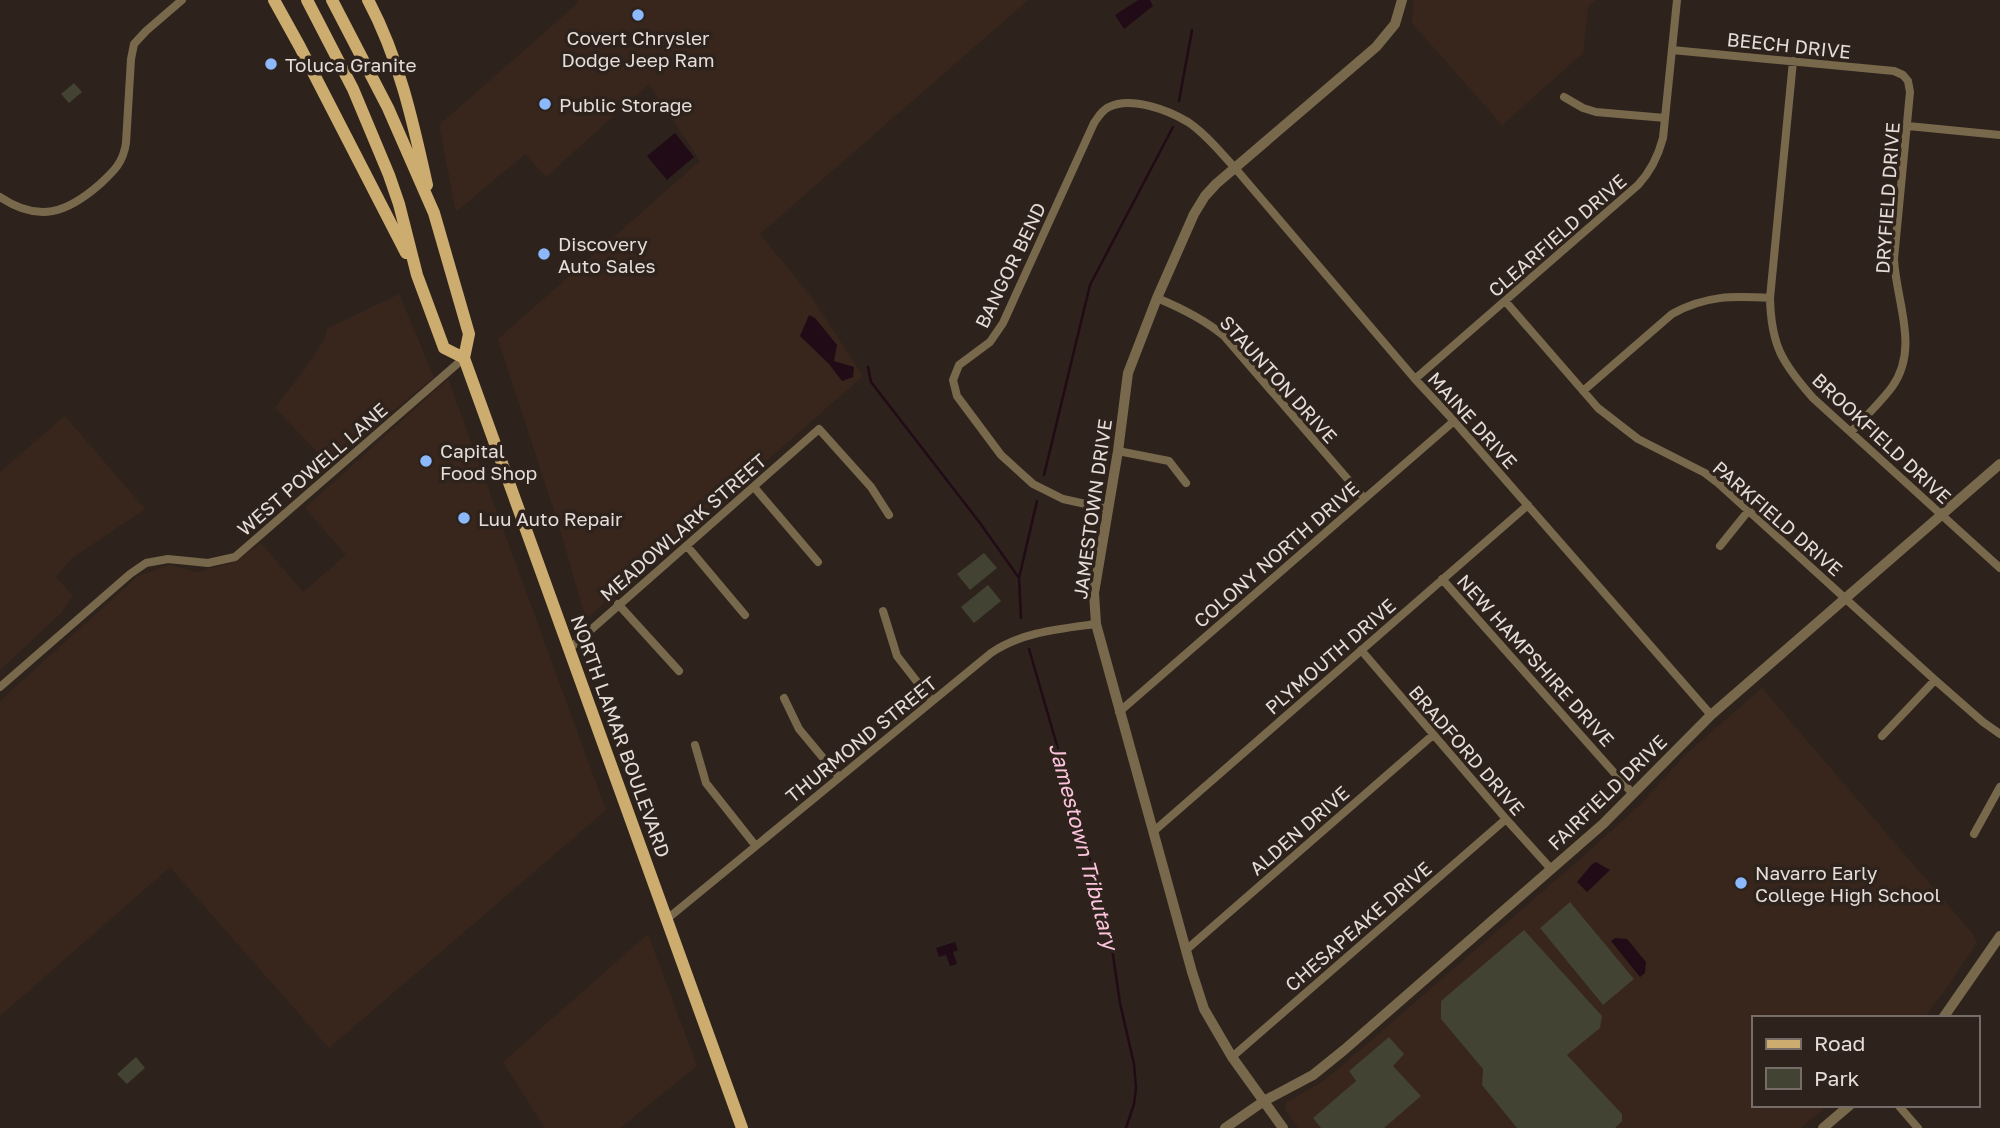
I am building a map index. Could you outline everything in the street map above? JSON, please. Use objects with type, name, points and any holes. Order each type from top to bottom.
[{"type":"main road","points":[[274,0],[417,275]]},
{"type":"main road","name":"NORTH LAMAR BOULEVARD","points":[[307,0],[339,60],[377,146],[399,204],[417,275],[444,348],[464,358]]},
{"type":"main road","name":"NORTH LAMAR BOULEVARD","points":[[331,0],[388,108],[434,213],[469,334],[464,358],[742,1128]]},
{"type":"main road","points":[[368,0],[384,34],[403,87],[434,213]]},
{"type":"street","points":[[0,197],[22,208],[44,213],[68,207],[86,197],[118,168],[126,143],[134,44],[182,0]]},
{"type":"street","name":"JAMESTOWN DRIVE","points":[[1283,1128],[1232,1057],[1204,1009],[1119,712],[1096,624],[1094,593],[1128,373],[1194,214],[1205,196],[1235,168],[1376,47],[1395,24],[1402,0]]},
{"type":"street","name":"CLEARFIELD DRIVE","points":[[1415,379],[1647,176],[1659,153],[1665,118],[1677,0]]},
{"type":"street","name":"BEECH DRIVE","points":[[1672,50],[1894,71],[1903,75]]},
{"type":"street","name":"BROOKFIELD DRIVE","points":[[1793,61],[1770,298],[1775,341],[1790,370],[1813,398],[2000,568]]},
{"type":"street","name":"DRYFIELD DRIVE","points":[[1851,432],[1892,387],[1901,372],[1905,356],[1905,328],[1894,259],[1910,92],[1908,81],[1903,75]]},
{"type":"street","points":[[1564,97],[1596,112],[1665,118]]},
{"type":"street","name":"BANGOR BEND","points":[[1108,509],[1056,496],[1019,473],[1001,455],[957,396],[953,380],[959,365],[990,342],[1003,323],[1090,132],[1105,109],[1130,104],[1171,114],[1187,121],[1213,144]]},
{"type":"street","points":[[1908,126],[2000,135]]},
{"type":"street","name":"MAINE DRIVE","points":[[1213,144],[1415,379],[1711,715]]},
{"type":"street","points":[[1583,391],[1672,314],[1689,305],[1724,297],[1770,298]]},
{"type":"street","name":"STAUNTON DRIVE","points":[[1157,298],[1192,314],[1224,336],[1364,498]]},
{"type":"street","name":"PARKFIELD DRIVE","points":[[1506,302],[1598,408],[1657,450],[1705,473],[1983,722],[2000,734]]},
{"type":"street","name":"WEST POWELL LANE","points":[[0,687],[130,573],[146,563],[168,559],[208,563],[235,557],[464,358]]},
{"type":"street","name":"COLONY NORTH DRIVE","points":[[1119,712],[1454,421]]},
{"type":"street","name":"MEADOWLARK STREET","points":[[568,650],[819,429],[871,487],[889,515]]},
{"type":"street","points":[[1118,451],[1169,461],[1186,483]]},
{"type":"street","name":"FAIRFIELD DRIVE","points":[[1225,1128],[1264,1101],[1325,1066],[1603,824],[1711,715],[2000,464]]},
{"type":"street","points":[[754,487],[818,562]]},
{"type":"street","name":"PLYMOUTH DRIVE","points":[[1154,831],[1528,505]]},
{"type":"street","points":[[1720,546],[1749,510]]},
{"type":"street","points":[[687,545],[745,615]]},
{"type":"street","name":"NEW HAMPSHIRE DRIVE","points":[[1442,579],[1633,794]]},
{"type":"street","points":[[618,604],[679,671]]},
{"type":"street","points":[[883,611],[897,656],[932,701]]},
{"type":"street","name":"THURMOND STREET","points":[[667,919],[1005,644],[1044,631],[1096,624]]},
{"type":"street","name":"BRADFORD DRIVE","points":[[1361,650],[1551,869]]},
{"type":"street","points":[[1882,736],[1936,680]]},
{"type":"street","points":[[785,698],[799,729],[839,777]]},
{"type":"street","name":"ALDEN DRIVE","points":[[1186,950],[1433,735]]},
{"type":"street","points":[[695,746],[706,783],[755,845]]},
{"type":"street","points":[[1974,834],[2000,787]]},
{"type":"street","name":"CHESAPEAKE DRIVE","points":[[1232,1057],[1506,819]]},
{"type":"street","points":[[1943,1016],[2000,936]]},
{"type":"street","points":[[1823,1128],[1848,1107]]},
{"type":"street","points":[[1900,1107],[1918,1128]]},
{"type":"shaded area","points":[[578,0],[1028,0],[760,234],[812,298],[863,376],[586,619],[559,526],[498,339],[700,161],[649,84],[546,177],[525,154],[456,212],[439,125],[578,3]]},
{"type":"shaded area","points":[[1138,0],[1150,0],[1153,6],[1124,29],[1115,15]]},
{"type":"shaded area","points":[[1414,0],[1596,0],[1588,7],[1583,53],[1502,125],[1412,23]]},
{"type":"shaded area","points":[[675,133],[694,157],[667,180],[647,156]]},
{"type":"shaded area","points":[[399,294],[434,377],[329,464],[275,408],[305,369],[324,340],[328,328]]},
{"type":"shaded area","points":[[809,315],[815,318],[837,345],[834,361],[854,367],[853,377],[842,381],[800,336]]},
{"type":"shaded area","points":[[448,379],[606,810],[329,1048],[170,867],[0,1016],[0,701],[138,576],[170,565],[196,572],[232,563],[261,543],[303,592],[346,555],[305,508]]},
{"type":"shaded area","points":[[65,416],[145,509],[72,558],[56,577],[73,596],[60,614],[0,670],[0,472]]},
{"type":"shaded area","name":"Navarro Early College High School","points":[[1762,688],[1973,934],[1977,942],[1926,1016],[1752,1016],[1752,1107],[1826,1107],[1801,1128],[1298,1128],[1285,1109],[1287,1102],[1337,1070],[1586,854],[1642,803],[1685,755]]},
{"type":"shaded area","points":[[1596,862],[1610,870],[1587,892],[1577,882]]},
{"type":"shaded area","points":[[648,934],[697,1066],[620,1128],[545,1128],[503,1062]]},
{"type":"shaded area","points":[[1615,938],[1627,939],[1646,962],[1645,973],[1640,977],[1611,941]]},
{"type":"shaded area","points":[[955,942],[958,950],[953,952],[957,964],[950,966],[946,955],[939,957],[936,948]]},
{"type":"green space","points":[[74,83],[82,92],[69,103],[61,94]]},
{"type":"green space","points":[[984,553],[997,568],[970,590],[957,574]]},
{"type":"green space","points":[[988,585],[1001,601],[974,623],[961,607]]},
{"type":"green space","points":[[1570,902],[1634,979],[1603,1005],[1540,928]]},
{"type":"green space","points":[[1524,930],[1602,1016],[1600,1028],[1567,1055],[1622,1114],[1622,1121],[1615,1128],[1517,1128],[1482,1085],[1483,1069],[1441,1019],[1441,1001]]},
{"type":"green space","points":[[1389,1037],[1404,1054],[1393,1066],[1421,1096],[1384,1128],[1321,1128],[1313,1118],[1356,1081],[1349,1071]]},
{"type":"green space","points":[[136,1057],[145,1068],[127,1084],[117,1074]]},
{"type":"waterway","name":"Jamestown Tributary","points":[[1179,101],[1192,30]]},
{"type":"waterway","name":"Jamestown Tributary","points":[[1044,475],[1090,285],[1173,127]]},
{"type":"waterway","points":[[868,367],[871,382],[1019,578]]},
{"type":"waterway","name":"Jamestown Tributary","points":[[1021,618],[1019,578],[1037,501]]},
{"type":"waterway","name":"Jamestown Tributary","points":[[1029,649],[1108,921],[1120,1003],[1134,1064],[1136,1088],[1126,1128]]},
{"type":"place","name":"Covert Chrysler Dodge Jeep Ram","points":[[638,15]]},
{"type":"place","name":"Toluca Granite","points":[[271,64]]},
{"type":"place","name":"Public Storage","points":[[545,104]]},
{"type":"place","name":"Discovery Auto Sales","points":[[544,254]]},
{"type":"place","name":"Capital Food Shop","points":[[426,461]]},
{"type":"place","name":"Luu Auto Repair","points":[[464,518]]},
{"type":"place","name":"Navarro Early College High School","points":[[1741,883]]}]
